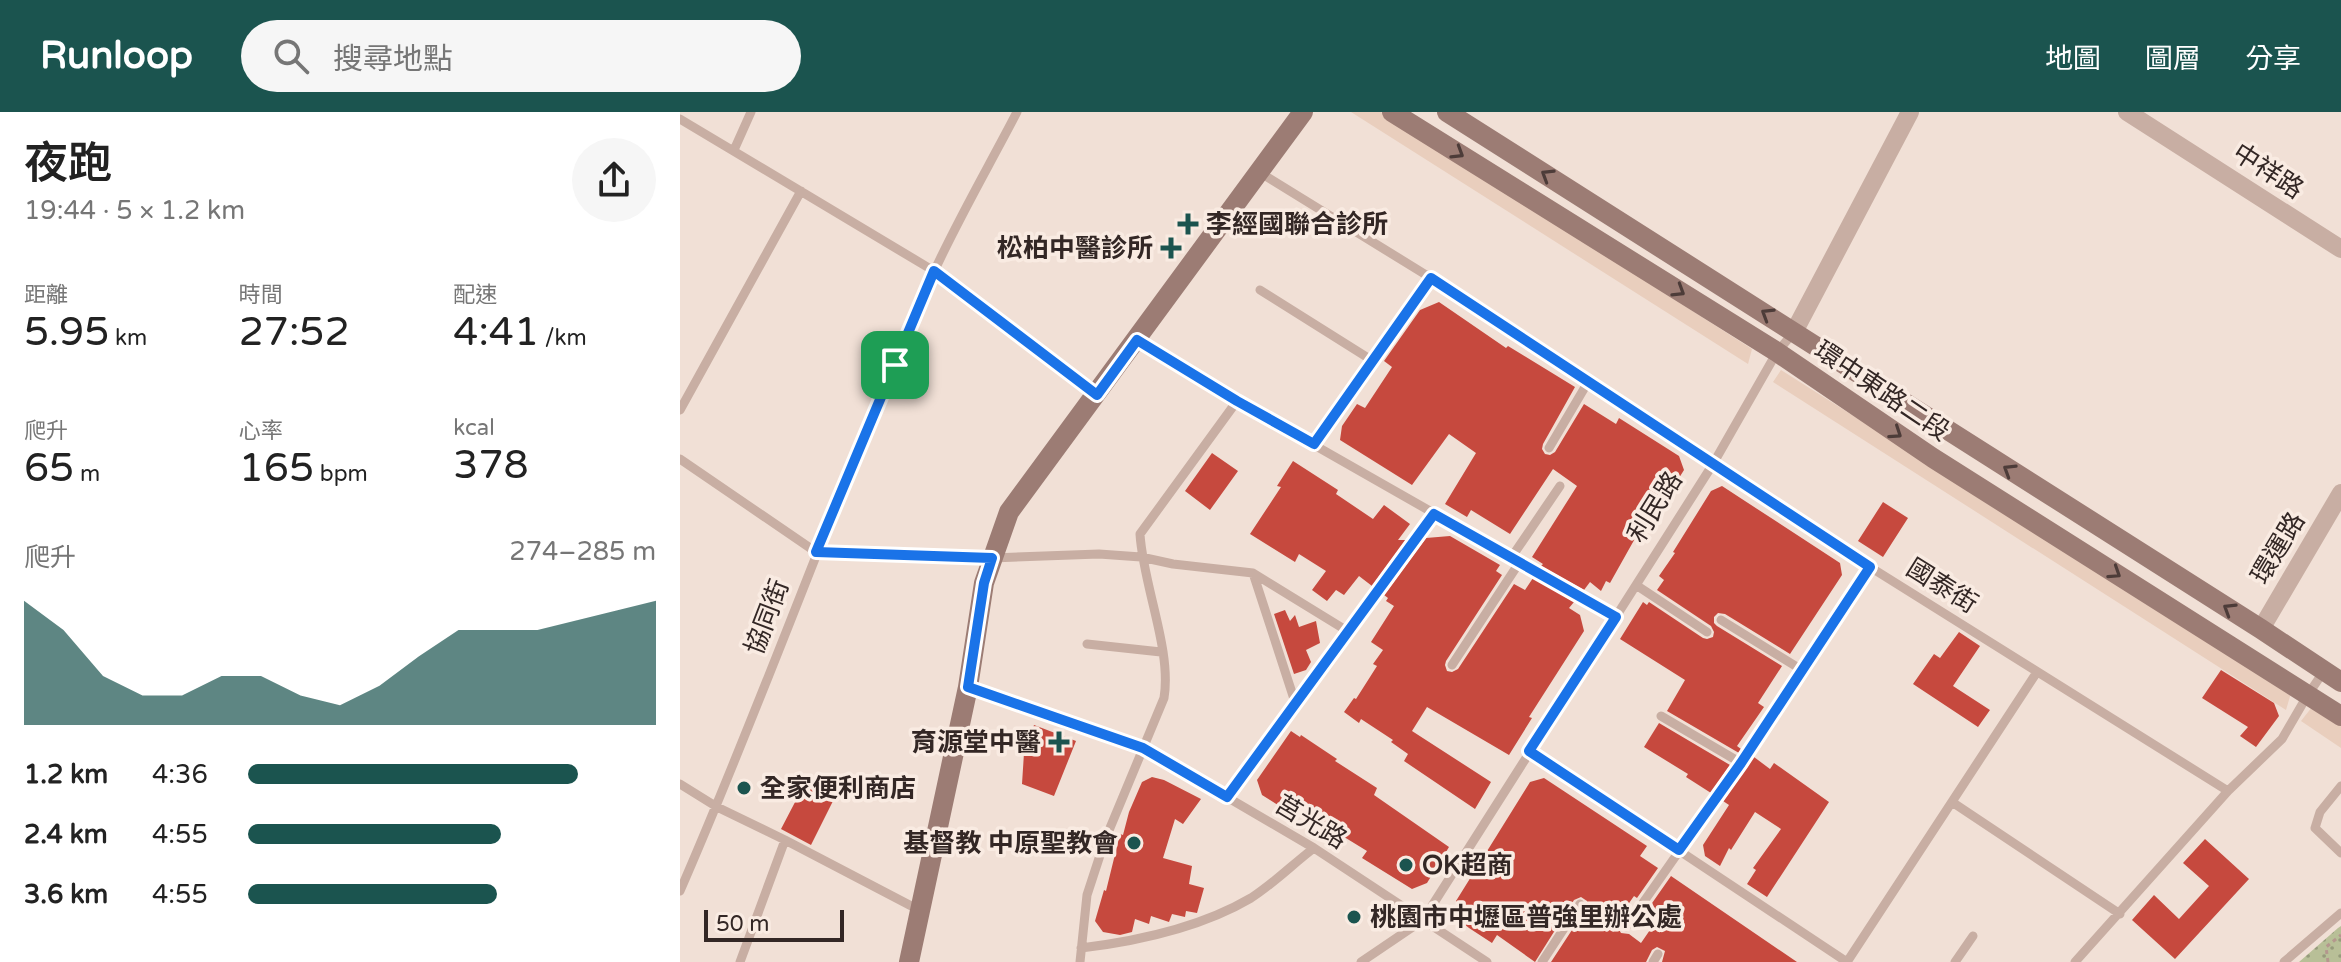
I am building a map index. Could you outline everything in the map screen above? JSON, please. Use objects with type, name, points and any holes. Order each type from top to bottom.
[{"type":"street","points":[[909,962],[968,687],[984,583],[1009,512],[1303,112]]},
{"type":"street","name":"環中東路二段","points":[[1392,112],[1777,352],[1933,458],[2341,716]]},
{"type":"street","name":"環中東路二段","points":[[1447,112],[2332,677]]},
{"type":"street","name":"利民路","points":[[1794,332],[1910,112]]},
{"type":"street","name":"中祥路","points":[[2127,112],[2341,249]]},
{"type":"street","name":"環運路","points":[[2261,629],[2341,493]]},
{"type":"lane","points":[[734,150],[751,112]]},
{"type":"lane","name":"協同街","points":[[680,891],[717,807],[816,552],[934,271],[1017,112]]},
{"type":"lane","points":[[680,119],[934,271],[1097,395]]},
{"type":"lane","name":"國泰街","points":[[1259,172],[1431,278],[1870,567],[2228,791]]},
{"type":"lane","points":[[680,410],[801,191]]},
{"type":"lane","points":[[1314,444],[1431,278]]},
{"type":"lane","points":[[1260,290],[1373,361]]},
{"type":"lane","name":"利民路","points":[[1423,920],[1713,464],[1777,352],[1794,332]]},
{"type":"lane","points":[[1137,340],[1237,401],[1616,617]]},
{"type":"lane","points":[[1549,448],[1588,382]]},
{"type":"lane","points":[[1080,962],[1087,895],[1105,840],[1164,698],[1166,684],[1141,557],[1140,534],[1237,401]]},
{"type":"lane","points":[[680,459],[816,552],[992,558],[1099,554],[1253,573],[1349,632]]},
{"type":"lane","points":[[1452,665],[1560,486]]},
{"type":"lane","points":[[1227,797],[1434,514]]},
{"type":"lane","points":[[1626,927],[1741,763],[1870,567]]},
{"type":"lane","points":[[1253,573],[1296,705]]},
{"type":"lane","points":[[1636,585],[1707,632]]},
{"type":"lane","points":[[1721,620],[1802,670]]},
{"type":"lane","points":[[1087,644],[1161,652]]},
{"type":"lane","points":[[1529,751],[1847,962],[2037,672]]},
{"type":"lane","points":[[2075,962],[2228,791],[2282,739],[2307,696],[2332,677]]},
{"type":"lane","name":"莒光路","points":[[968,687],[1143,748],[1314,848],[1487,962]]},
{"type":"lane","points":[[1661,716],[1741,763]]},
{"type":"lane","points":[[680,784],[717,807],[919,910]]},
{"type":"lane","points":[[2341,786],[2320,812],[2315,828],[2341,853]]},
{"type":"lane","points":[[1952,802],[2120,914]]},
{"type":"lane","points":[[740,962],[785,840]]},
{"type":"lane","points":[[1081,948],[1161,934],[1201,921],[1252,897],[1314,848]]},
{"type":"lane","points":[[1542,962],[1580,904]]},
{"type":"lane","points":[[2284,962],[2341,913]]},
{"type":"lane","points":[[1361,962],[1423,920]]},
{"type":"lane","points":[[1955,962],[1973,936]]},
{"type":"path","points":[[2328,962],[2326,947],[2341,935]]},
{"type":"green space","points":[[2341,926],[2341,962],[2299,962],[2338,928]]},
{"type":"shaded area","points":[[1351,112],[1381,112],[1752,349],[1748,364]]},
{"type":"shaded area","points":[[1781,370],[2291,693],[2286,710],[1773,382]]},
{"type":"shaded area","points":[[2312,707],[2341,726],[2341,748],[2301,721]]},
{"type":"building","points":[[1439,302],[1506,348],[1508,346],[1575,387],[1543,444],[1545,454],[1555,452],[1584,404],[1616,424],[1619,418],[1679,456],[1684,470],[1647,529],[1642,526],[1610,583],[1606,581],[1601,591],[1590,582],[1584,590],[1541,566],[1543,564],[1532,557],[1577,486],[1553,469],[1510,534],[1471,510],[1467,517],[1445,504],[1476,453],[1449,434],[1412,485],[1340,440],[1342,426],[1357,404],[1365,408],[1392,367],[1384,361],[1420,310]]},
{"type":"building","points":[[1212,453],[1238,471],[1210,510],[1185,491]]},
{"type":"building","points":[[1293,461],[1338,490],[1336,494],[1373,519],[1384,505],[1410,524],[1398,540],[1406,540],[1372,586],[1359,576],[1344,595],[1336,590],[1327,601],[1312,590],[1326,571],[1299,554],[1295,562],[1250,534],[1281,487],[1277,486]]},
{"type":"building","points":[[1722,486],[1840,563],[1842,575],[1790,654],[1725,614],[1718,613],[1714,617],[1717,626],[1782,666],[1758,703],[1764,707],[1737,746],[1741,749],[1739,753],[1667,711],[1685,680],[1620,639],[1643,602],[1647,605],[1649,602],[1703,638],[1713,637],[1711,626],[1657,590],[1664,580],[1659,576],[1711,491]]},
{"type":"building","points":[[1883,502],[1908,518],[1883,557],[1858,541]]},
{"type":"building","points":[[1450,536],[1500,565],[1496,571],[1502,575],[1446,661],[1447,671],[1458,669],[1514,584],[1525,590],[1533,578],[1574,602],[1569,608],[1580,615],[1584,631],[1529,717],[1532,718],[1509,755],[1427,707],[1412,731],[1491,782],[1475,809],[1404,761],[1408,754],[1391,742],[1393,740],[1344,712],[1377,666],[1373,664],[1383,650],[1371,642],[1394,606],[1386,601],[1388,598],[1384,595],[1426,538]]},
{"type":"building","points":[[1285,610],[1290,621],[1295,615],[1299,627],[1316,621],[1320,643],[1306,650],[1311,662],[1306,670],[1294,674],[1274,614]]},
{"type":"building","points":[[1959,632],[1980,646],[1953,686],[1990,710],[1978,727],[1913,684],[1934,654],[1940,658]]},
{"type":"building","points":[[2221,670],[2274,703],[2279,716],[2256,747],[2240,736],[2248,727],[2202,698]]},
{"type":"building","points":[[1659,723],[1730,765],[1711,793],[1686,777],[1688,774],[1644,747]]},
{"type":"building","points":[[1034,725],[1076,741],[1054,796],[1022,784],[1024,753]]},
{"type":"building","points":[[1291,731],[1377,788],[1374,795],[1449,847],[1427,883],[1412,889],[1362,858],[1367,851],[1304,808],[1286,800],[1281,807],[1262,795],[1257,780]]},
{"type":"building","points":[[1754,757],[1770,769],[1774,763],[1829,802],[1767,897],[1747,884],[1756,870],[1753,868],[1781,829],[1755,812],[1720,866],[1705,856],[1703,845],[1729,805],[1723,801]]},
{"type":"building","points":[[1152,777],[1201,799],[1183,824],[1175,819],[1163,858],[1192,866],[1189,884],[1204,888],[1197,913],[1186,911],[1185,917],[1172,914],[1169,922],[1151,916],[1149,924],[1135,919],[1132,932],[1120,935],[1103,932],[1095,921],[1120,834],[1123,835],[1142,782]]},
{"type":"building","points":[[1544,778],[1647,846],[1640,856],[1658,868],[1615,923],[1621,933],[1629,934],[1641,943],[1661,914],[1650,906],[1671,876],[1797,962],[1662,962],[1665,951],[1657,947],[1646,962],[1551,962],[1587,907],[1587,901],[1581,897],[1574,900],[1535,962],[1497,935],[1492,943],[1469,928],[1459,920],[1456,901],[1530,782]]},
{"type":"building","points":[[805,783],[834,799],[811,845],[781,829]]},
{"type":"building","points":[[2205,839],[2249,879],[2175,959],[2132,920],[2154,895],[2179,919],[2209,886],[2183,863]]},
{"type":"place","name":"李經國聯合診所","points":[[1188,224]]},
{"type":"place","name":"松柏中醫診所","points":[[1171,248]]},
{"type":"place","name":"育源堂中醫","points":[[1059,742]]},
{"type":"place","name":"全家便利商店","points":[[744,788]]},
{"type":"place","name":"基督教 中原聖教會","points":[[1134,843]]},
{"type":"place","name":"OK超商","points":[[1406,865]]},
{"type":"place","name":"桃園市中壢區普強里辦公處","points":[[1354,917]]},
{"type":"route","points":[[934,271],[1097,395],[1137,340],[1314,444],[1431,278],[1870,567],[1741,763],[1679,850],[1529,751],[1616,617],[1434,514],[1227,797],[1143,748],[968,687],[984,583],[992,558],[816,552],[895,365],[934,271]]}]
